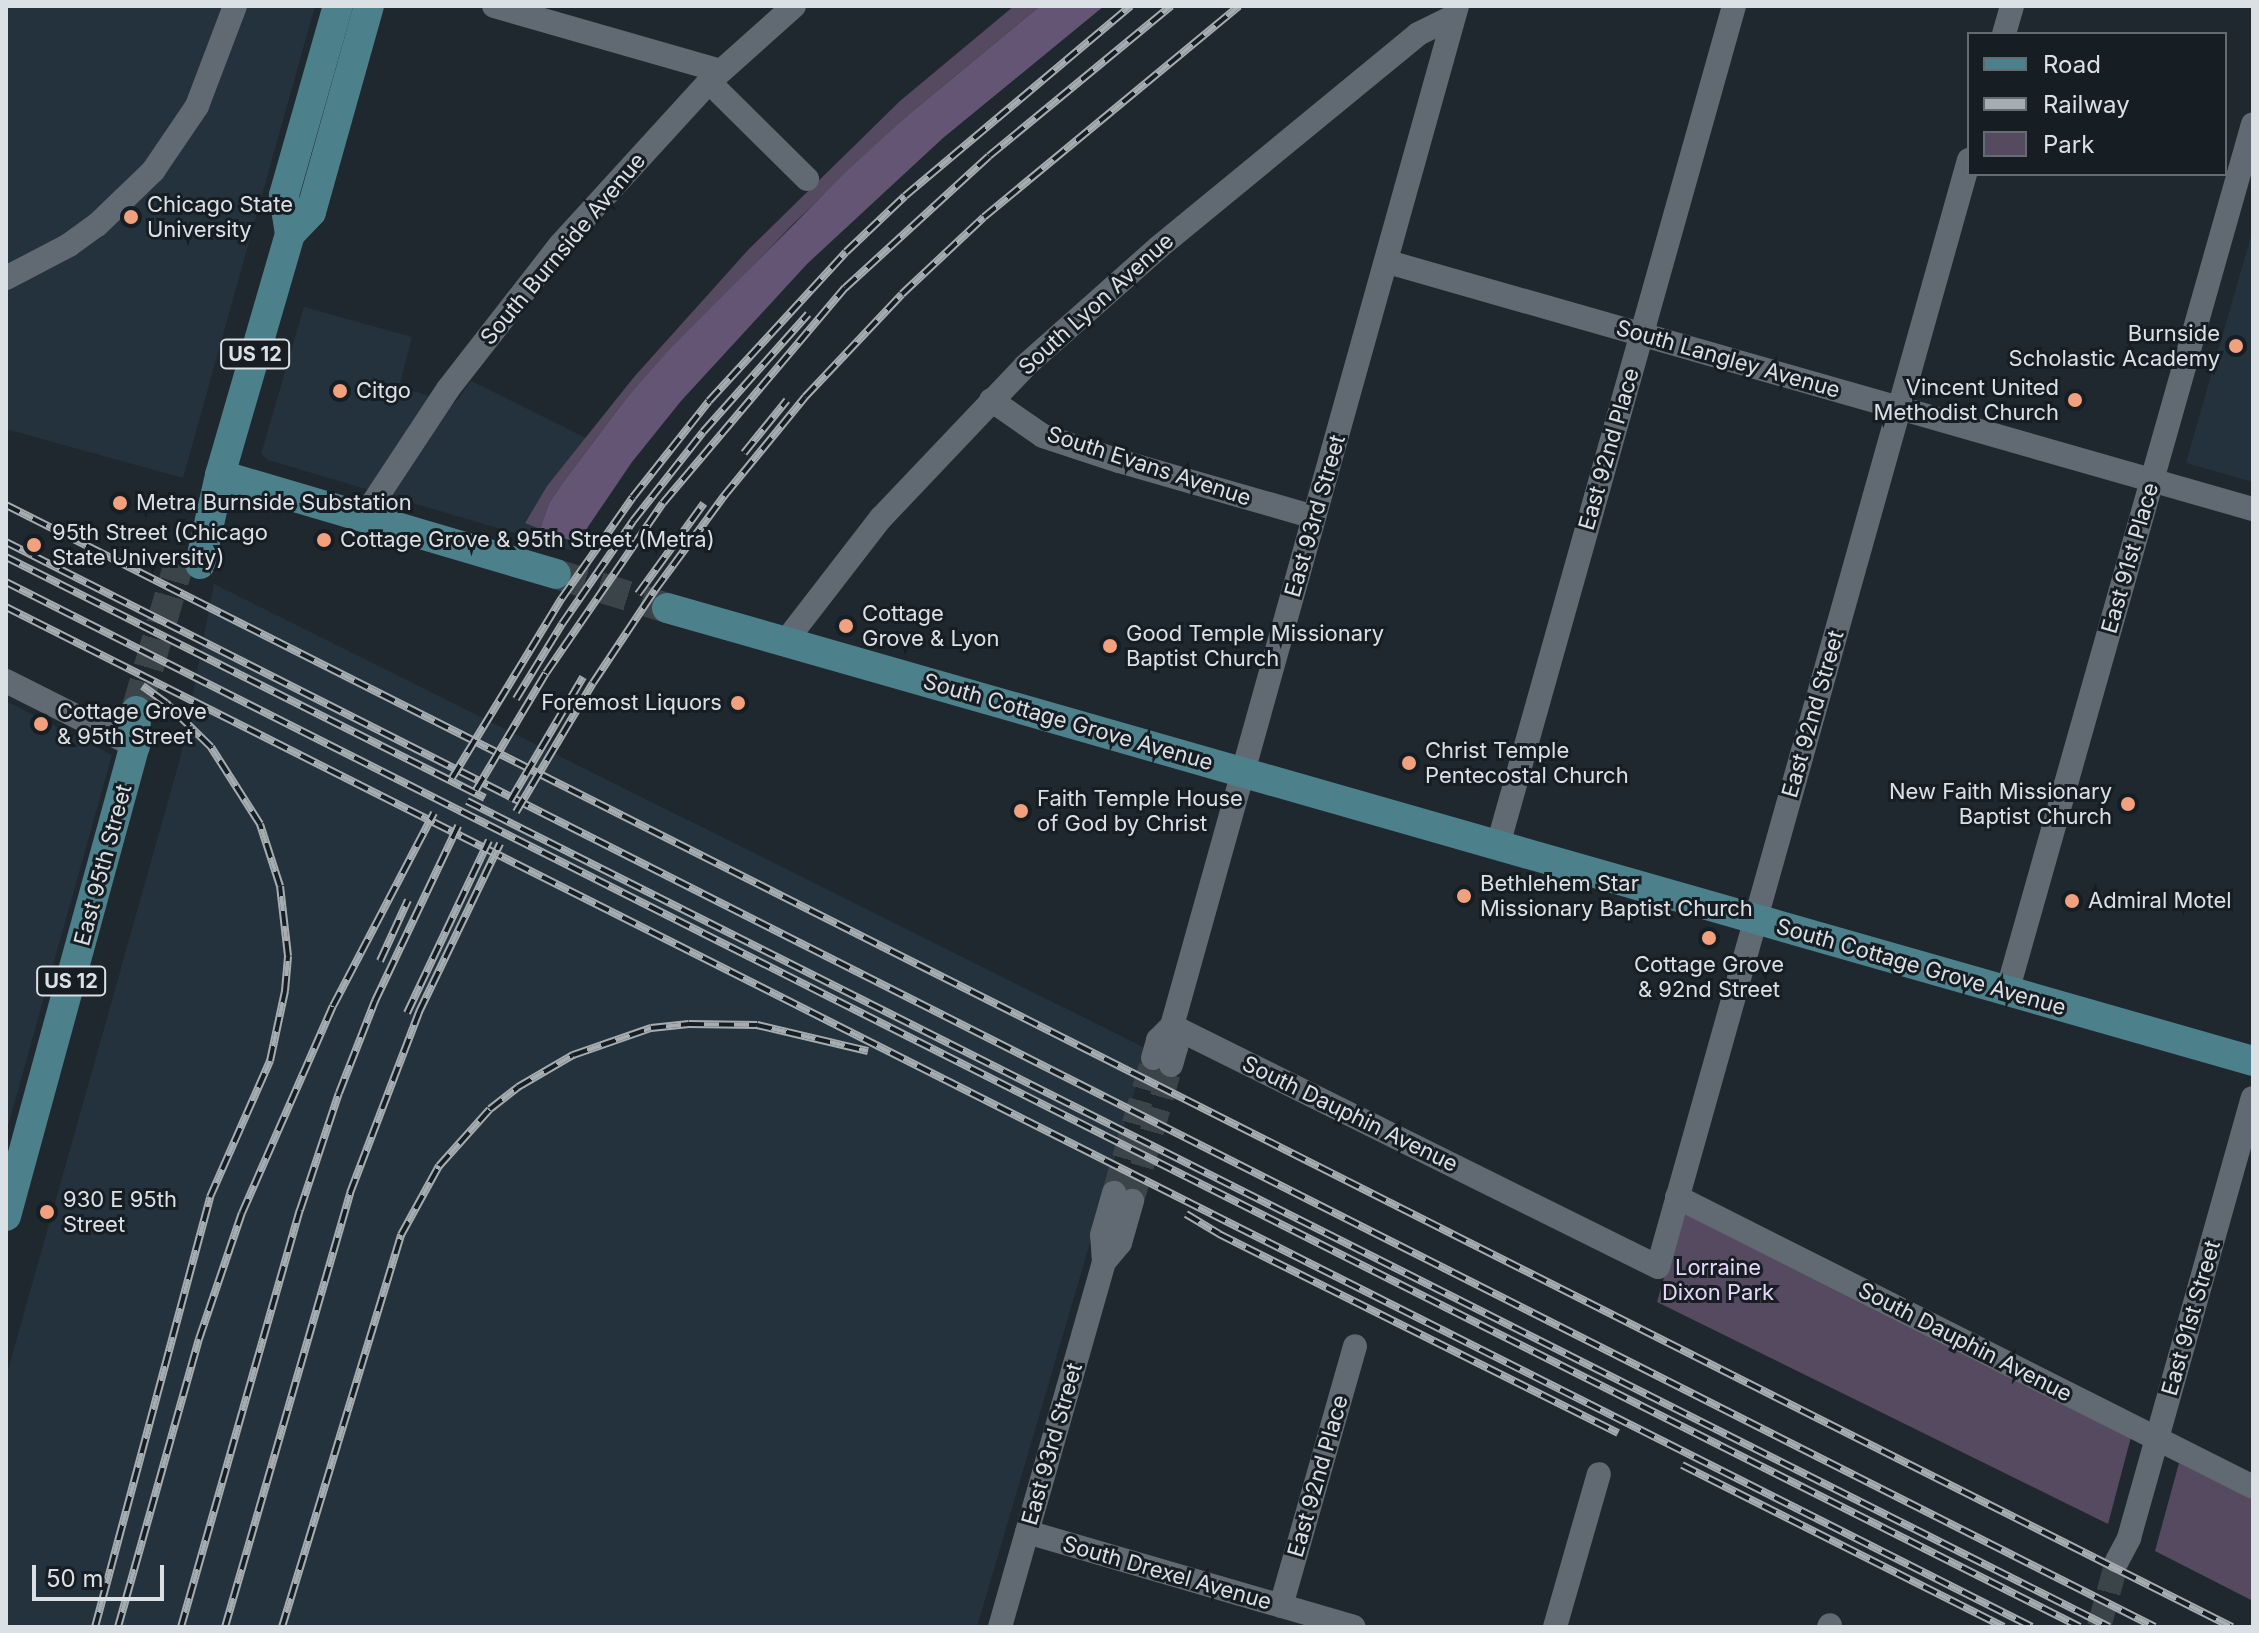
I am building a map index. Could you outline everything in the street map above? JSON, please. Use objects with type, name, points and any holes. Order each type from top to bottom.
[{"type":"main road","name":"US 12","points":[[191,560],[189,529],[220,475],[290,234],[284,195],[338,6]]},
{"type":"main road","name":"US 12","points":[[290,234],[311,212],[369,6]]},
{"type":"main road","points":[[220,475],[556,574]]},
{"type":"main road","name":"South Cottage Grove Avenue","points":[[667,608],[2253,1061]]},
{"type":"main road","name":"East 95th Street","points":[[6,1216],[145,715]]},
{"type":"street","points":[[6,278],[69,245],[97,225],[153,171],[197,106],[235,6]]},
{"type":"street","points":[[494,6],[714,77],[807,179]]},
{"type":"street","name":"South Burnside Avenue","points":[[363,518],[440,399],[560,245],[714,77],[794,6]]},
{"type":"street","name":"East 92nd Place","points":[[1498,845],[1734,6]]},
{"type":"street","points":[[2005,32],[2012,6]]},
{"type":"street","name":"East 93rd Street","points":[[1162,1061],[1176,1047],[1172,1026],[1388,262],[1455,11]]},
{"type":"street","name":"South Lyon Avenue","points":[[785,642],[881,518],[991,400],[1159,247],[1418,34],[1455,11]]},
{"type":"street","name":"East 91st Place","points":[[2007,992],[2253,124]]},
{"type":"street","name":"East 92nd Street","points":[[1658,1267],[1967,167]]},
{"type":"street","name":"South Langley Avenue","points":[[1388,262],[2253,509]]},
{"type":"street","name":"South Evans Avenue","points":[[991,400],[1043,436],[1314,517]]},
{"type":"street","points":[[6,681],[135,746]]},
{"type":"street","name":"South Dauphin Avenue","points":[[1172,1026],[1658,1267]]},
{"type":"street","name":"East 91st Street","points":[[2124,1565],[2253,1098]]},
{"type":"street","name":"East 93rd Street","points":[[1000,1627],[1104,1262],[1120,1243],[1123,1197]]},
{"type":"street","name":"South Dauphin Avenue","points":[[1677,1197],[2253,1487]]},
{"type":"street","name":"East 92nd Place","points":[[1281,1606],[1355,1346]]},
{"type":"street","points":[[1555,1627],[1599,1474]]},
{"type":"street","name":"South Drexel Avenue","points":[[1027,1532],[1353,1627]]},
{"type":"shaded area","name":"Chicago State University","points":[[6,6],[315,6],[183,478],[6,429]]},
{"type":"shaded area","points":[[1040,6],[1104,6],[943,138],[807,264],[681,401],[632,462],[577,543],[540,529],[549,503],[564,481],[625,400],[669,350],[848,170],[908,115]]},
{"type":"shaded area","name":"Burnside Scholastic Academy","points":[[2253,229],[2253,482],[2186,463]]},
{"type":"shaded area","points":[[304,307],[412,337],[399,387],[455,403],[471,381],[586,438],[547,486],[525,522],[577,543],[572,550],[268,460],[261,454]]},
{"type":"shaded area","points":[[214,584],[1147,1049],[977,1627],[6,1627],[6,1377],[181,755]]},
{"type":"shaded area","points":[[6,701],[112,755],[6,1133]]},
{"type":"green space","points":[[1014,6],[1040,6],[908,115],[792,225],[625,400],[549,503],[540,529],[525,523],[547,486],[634,377],[748,250],[900,101]]},
{"type":"green space","name":"Lorraine Dixon Park","points":[[1683,1210],[2131,1437],[2108,1524],[1657,1302]]},
{"type":"green space","points":[[2179,1463],[2253,1500],[2253,1601],[2155,1551]]},
{"type":"tunnel","points":[[136,711],[181,556]]},
{"type":"tunnel","points":[[556,574],[667,608]]},
{"type":"tunnel","points":[[1114,1193],[1153,1058]]},
{"type":"tunnel","points":[[1132,1201],[1171,1065]]},
{"type":"tunnel","points":[[2099,1627],[2117,1561]]},
{"type":"railway","points":[[452,778],[562,598],[633,497],[709,401],[846,252],[905,196],[1131,6]]},
{"type":"railway","points":[[476,790],[546,673],[663,503],[845,288],[989,156],[1171,6]]},
{"type":"railway","points":[[516,812],[593,683],[655,590],[724,496],[805,397],[902,294],[984,217],[1239,6]]},
{"type":"railway","points":[[516,699],[562,624],[633,521],[703,432],[808,314]]},
{"type":"railway","points":[[744,453],[787,400]]},
{"type":"railway","points":[[638,594],[704,503]]},
{"type":"railway","points":[[6,505],[2232,1627]]},
{"type":"railway","points":[[6,542],[2155,1627]]},
{"type":"railway","points":[[6,557],[485,798]]},
{"type":"railway","points":[[6,582],[2080,1627]]},
{"type":"railway","points":[[6,607],[2032,1627]]},
{"type":"railway","points":[[510,801],[583,677]]},
{"type":"railway","points":[[95,1627],[210,1197],[270,1061],[285,991],[288,956],[280,886],[260,824],[211,747],[166,703],[143,686]]},
{"type":"railway","points":[[467,801],[2109,1627]]},
{"type":"railway","points":[[118,1627],[199,1339],[242,1213],[333,1006],[434,813]]},
{"type":"railway","points":[[181,1627],[300,1210],[339,1093],[375,1001],[458,826]]},
{"type":"railway","points":[[407,1013],[489,840]]},
{"type":"railway","points":[[225,1627],[350,1193],[419,1012],[500,844]]},
{"type":"railway","points":[[380,961],[408,900]]},
{"type":"railway","points":[[282,1627],[401,1235],[439,1166],[490,1109],[518,1087],[573,1055],[651,1028],[689,1024],[757,1025],[868,1051]]},
{"type":"railway","points":[[1186,1214],[1219,1234],[1618,1433]]},
{"type":"railway","points":[[1682,1465],[2004,1627]]},
{"type":"place","name":"Chicago State University","points":[[131,217]]},
{"type":"place","name":"Burnside Scholastic Academy","points":[[2236,346]]},
{"type":"place","name":"Citgo","points":[[340,391]]},
{"type":"place","name":"Vincent United Methodist Church","points":[[2075,400]]},
{"type":"place","name":"Metra Burnside Substation","points":[[120,503]]},
{"type":"place","name":"Cottage Grove & 95th Street (Metra)","points":[[324,540]]},
{"type":"place","name":"95th Street (Chicago State University)","points":[[34,545]]},
{"type":"place","name":"Cottage Grove & Lyon","points":[[846,626]]},
{"type":"place","name":"Good Temple Missionary Baptist Church","points":[[1110,646]]},
{"type":"place","name":"Foremost Liquors","points":[[738,703]]},
{"type":"place","name":"Cottage Grove & 95th Street","points":[[41,724]]},
{"type":"place","name":"Christ Temple Pentecostal Church","points":[[1409,763]]},
{"type":"place","name":"New Faith Missionary Baptist Church","points":[[2128,804]]},
{"type":"place","name":"Faith Temple House of God by Christ","points":[[1021,811]]},
{"type":"place","name":"Bethlehem Star Missionary Baptist Church","points":[[1464,896]]},
{"type":"place","name":"Admiral Motel","points":[[2072,901]]},
{"type":"place","name":"Cottage Grove & 92nd Street","points":[[1709,938]]},
{"type":"place","name":"930 E 95th Street","points":[[47,1212]]}]
